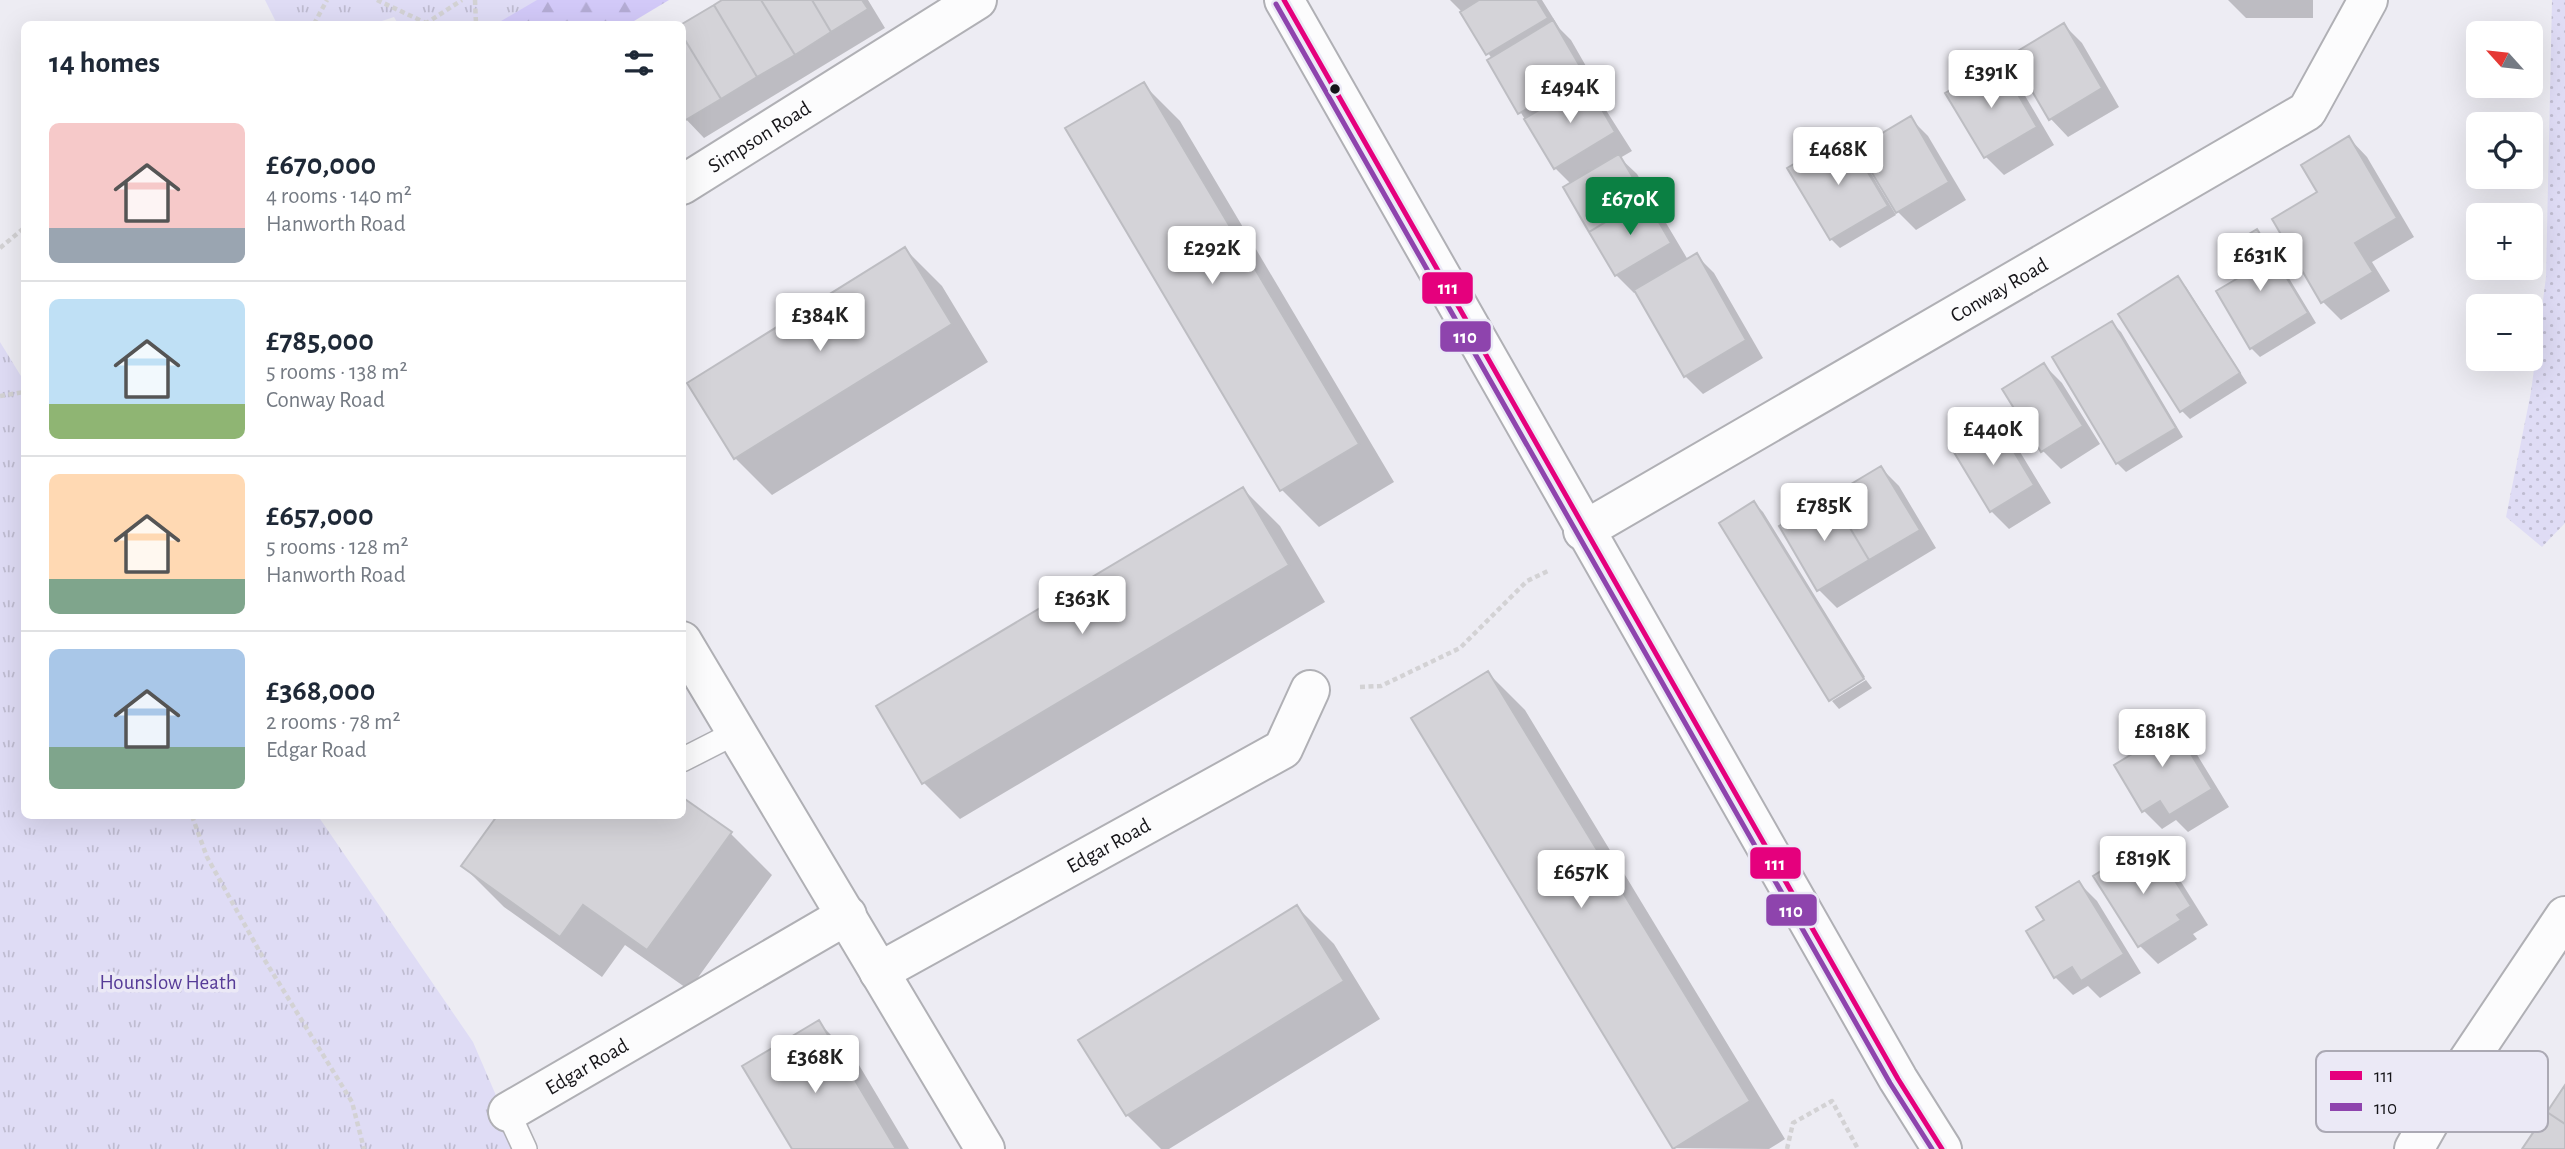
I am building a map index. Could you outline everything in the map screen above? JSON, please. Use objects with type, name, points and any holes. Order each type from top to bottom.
[{"type":"street","name":"Simpson Road","points":[[686,182],[977,0]]},
{"type":"street","points":[[1284,0],[1588,540],[1898,1079],[1942,1149]]},
{"type":"street","name":"Conway Road","points":[[1588,540],[2306,111],[2368,0]]},
{"type":"street","points":[[686,648],[985,1149]]},
{"type":"street","name":"Edgar Road","points":[[879,972],[1283,749],[1310,690]]},
{"type":"street","name":"Edgar Road","points":[[509,1112],[847,915]]},
{"type":"street","points":[[2475,1051],[2565,916]]},
{"type":"street","points":[[2414,1149],[2424,1132]]},
{"type":"lane","points":[[686,758],[737,732]]},
{"type":"lane","points":[[509,1112],[525,1149]]},
{"type":"path","points":[[316,21],[327,0]]},
{"type":"path","points":[[377,0],[419,21]]},
{"type":"path","points":[[430,21],[462,0]]},
{"type":"path","points":[[475,0],[476,21]]},
{"type":"path","points":[[0,248],[21,230]]},
{"type":"path","points":[[0,396],[21,392]]},
{"type":"path","points":[[1310,690],[1381,687],[1460,648],[1527,581],[1588,540]]},
{"type":"path","points":[[193,819],[207,857],[352,1102],[365,1149]]},
{"type":"path","points":[[1787,1149],[1793,1123],[1832,1101],[1858,1149]]},
{"type":"green space","points":[[265,0],[537,0],[501,21],[396,21],[394,17],[382,21],[276,21]]},
{"type":"green space","points":[[430,0],[669,0],[634,21],[428,21]]},
{"type":"green space","points":[[2552,0],[2565,0],[2565,523],[2542,547],[2506,517],[2534,371],[2543,371],[2543,300],[2546,277]]},
{"type":"green space","name":"Hounslow Heath","points":[[0,342],[21,376],[21,819],[320,819],[473,1042],[519,1149],[0,1149]]},
{"type":"building","points":[[722,0],[761,0],[795,55],[757,77],[714,5]]},
{"type":"building","points":[[761,0],[812,0],[831,32],[795,55]]},
{"type":"building","points":[[812,0],[862,0],[868,9],[831,32]]},
{"type":"building","points":[[1479,0],[1537,0],[1548,18],[1486,55],[1460,12]]},
{"type":"building","points":[[714,5],[757,77],[721,99],[686,42],[686,22]]},
{"type":"building","points":[[1553,20],[1585,75],[1518,114],[1487,60]]},
{"type":"building","points":[[2064,23],[2102,88],[2049,120],[2011,55]]},
{"type":"building","points":[[686,42],[721,99],[686,120]]},
{"type":"building","points":[[1999,62],[2037,127],[1984,158],[1945,93]]},
{"type":"building","points":[[1144,82],[1359,444],[1280,491],[1065,128]]},
{"type":"building","points":[[1586,82],[1615,132],[1554,169],[1524,119]]},
{"type":"building","points":[[1911,116],[1949,182],[1896,213],[1857,148]]},
{"type":"building","points":[[1845,134],[1888,206],[1830,240],[1787,168]]},
{"type":"building","points":[[2349,136],[2397,218],[2355,243],[2373,272],[2321,303],[2272,219],[2317,192],[2301,165]]},
{"type":"building","points":[[1619,154],[1645,198],[1589,232],[1563,187]]},
{"type":"building","points":[[1645,198],[1671,243],[1615,276],[1589,232]]},
{"type":"building","points":[[2257,229],[2308,313],[2250,349],[2216,291],[2245,274],[2229,246]]},
{"type":"building","points":[[905,247],[952,324],[734,459],[687,383]]},
{"type":"building","points":[[1697,253],[1746,340],[1684,377],[1634,290]]},
{"type":"building","points":[[2178,276],[2240,373],[2180,412],[2118,314]]},
{"type":"building","points":[[2112,321],[2176,428],[2116,464],[2052,357]]},
{"type":"building","points":[[2044,363],[2083,426],[2041,452],[2002,389]]},
{"type":"building","points":[[1996,422],[2034,485],[1990,512],[1952,449]]},
{"type":"building","points":[[1881,466],[1920,530],[1869,560],[1831,496]]},
{"type":"building","points":[[1243,487],[1289,565],[922,784],[876,706]]},
{"type":"building","points":[[1831,496],[1869,560],[1817,591],[1779,526]]},
{"type":"building","points":[[1754,501],[1864,679],[1829,701],[1719,523]]},
{"type":"building","points":[[1488,671],[1750,1101],[1673,1149],[1411,718]]},
{"type":"building","points":[[2167,714],[2212,789],[2169,815],[2160,801],[2142,812],[2114,765],[2132,754],[2124,741]]},
{"type":"building","points":[[686,800],[732,832],[647,950],[583,905],[560,937],[461,866],[495,819],[686,819]]},
{"type":"building","points":[[2136,849],[2146,865],[2160,857],[2191,906],[2177,915],[2181,920],[2138,947],[2093,876]]},
{"type":"building","points":[[2079,881],[2124,954],[2081,981],[2072,967],[2054,978],[2026,931],[2044,920],[2036,907]]},
{"type":"building","points":[[1297,905],[1344,981],[1126,1116],[1078,1040]]},
{"type":"building","points":[[819,1020],[896,1149],[792,1149],[742,1066]]},
{"type":"building","points":[[2565,1085],[2565,1124],[2548,1110]]},
{"type":"building","points":[[2548,1113],[2565,1124],[2565,1149],[2522,1149],[2533,1132],[2548,1132]]},
{"type":"transit line","name":"111","points":[[1284,0],[1898,1079],[1942,1149]]},
{"type":"transit line","name":"110","points":[[1276,4],[1890,1083],[1932,1149]]}]
